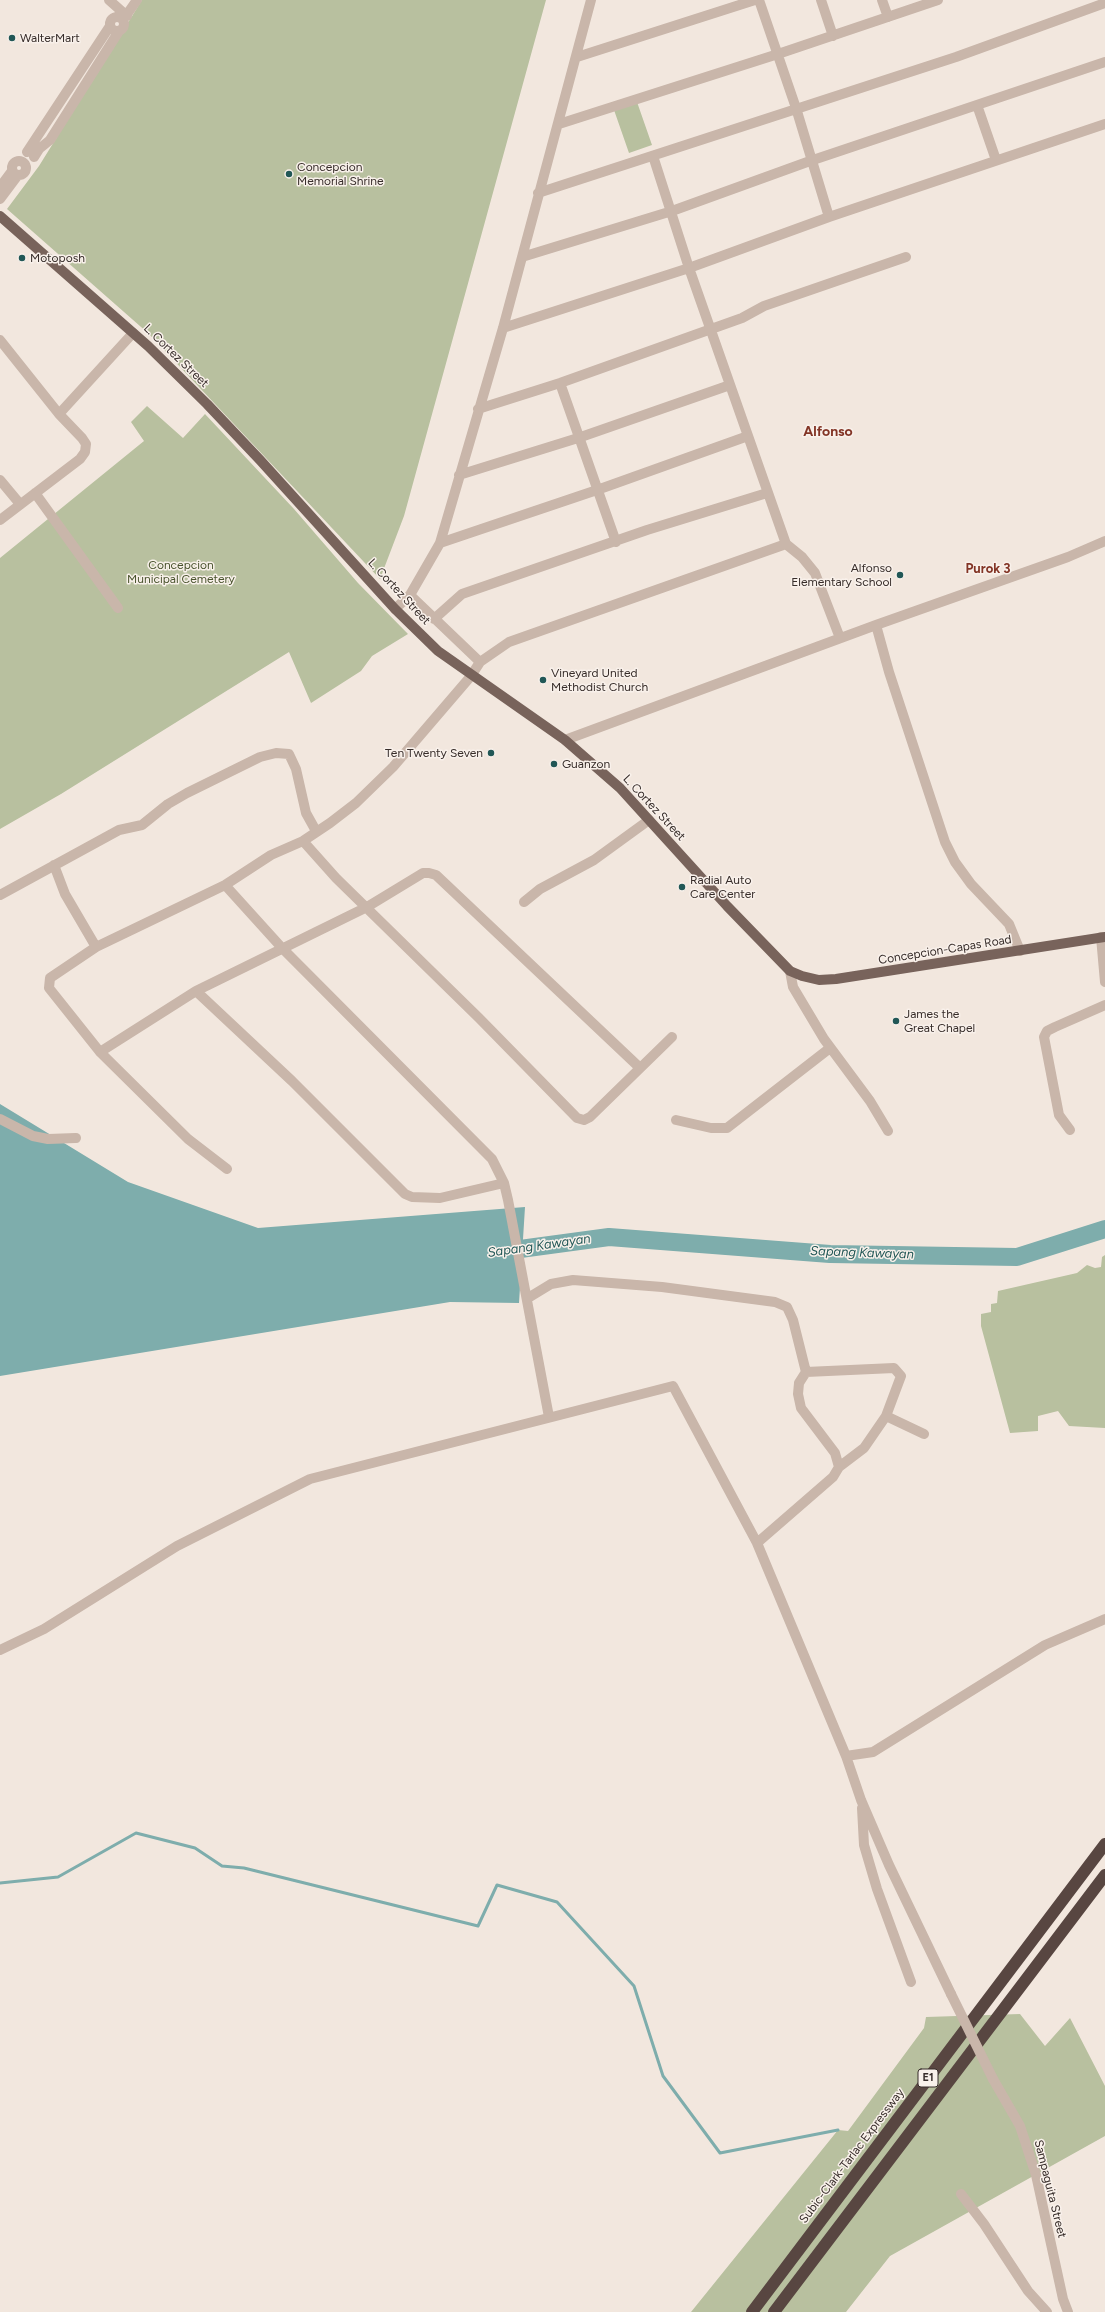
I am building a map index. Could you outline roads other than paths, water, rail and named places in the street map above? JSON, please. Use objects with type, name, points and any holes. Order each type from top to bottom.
[{"type":"highway","name":"Subic-Clark-Tarlac Expressway","points":[[752,2312],[1105,1844]]},
{"type":"highway","name":"E1","points":[[774,2312],[1105,1875]]},
{"type":"main road","name":"L. Cortez Street","points":[[0,216],[133,333],[260,460],[395,609],[438,651],[471,676],[565,740],[620,788],[727,906],[790,971]]},
{"type":"main road","name":"Concepcion-Capas Road","points":[[790,971],[802,976],[819,980],[836,979],[1103,937]]},
{"type":"street","points":[[109,0],[125,18]]},
{"type":"street","points":[[0,199],[15,173],[13,163],[27,159],[115,29],[125,25],[125,18],[137,0]]},
{"type":"street","points":[[395,609],[410,595],[440,543],[478,408],[503,328],[538,193],[577,57],[591,0]]},
{"type":"street","points":[[577,57],[755,0]]},
{"type":"street","points":[[759,0],[796,108],[810,161],[829,216]]},
{"type":"street","points":[[821,0],[833,36]]},
{"type":"street","points":[[882,0],[888,17]]},
{"type":"street","points":[[559,124],[778,54],[938,0]]},
{"type":"street","points":[[538,193],[956,57],[1105,3]]},
{"type":"street","points":[[522,257],[672,211],[810,161],[1105,62]]},
{"type":"street","points":[[976,105],[996,160]]},
{"type":"street","points":[[503,328],[689,268],[829,216],[1105,124]]},
{"type":"street","points":[[653,156],[672,211],[689,268],[711,328],[767,494],[786,544],[802,557],[815,573],[840,638]]},
{"type":"street","points":[[0,187],[15,173]]},
{"type":"street","points":[[478,408],[560,383],[742,318],[764,306],[906,257]]},
{"type":"street","points":[[59,414],[133,333]]},
{"type":"street","points":[[0,340],[59,414],[86,444],[85,452],[80,459],[0,520]]},
{"type":"street","points":[[560,383],[578,438],[616,542]]},
{"type":"street","points":[[459,475],[578,438],[730,385]]},
{"type":"street","points":[[440,543],[597,490],[748,436]]},
{"type":"street","points":[[0,480],[20,504]]},
{"type":"street","points":[[35,493],[118,608]]},
{"type":"street","points":[[434,619],[462,594],[616,542],[767,494]]},
{"type":"street","points":[[565,740],[840,638],[1068,557],[1105,541]]},
{"type":"street","points":[[227,1169],[188,1139],[100,1052],[49,988],[50,978],[96,947],[225,885],[271,855],[303,841],[356,803],[393,767],[471,676],[480,662],[509,642],[786,544]]},
{"type":"street","points":[[410,595],[480,662]]},
{"type":"street","points":[[876,625],[889,672],[946,842],[955,862],[971,884],[1009,924],[1020,951]]},
{"type":"street","points":[[0,895],[119,830],[142,826],[168,804],[187,792],[260,757],[276,754],[289,754],[296,769],[306,813],[316,831]]},
{"type":"street","points":[[524,902],[540,889],[594,860],[649,820]]},
{"type":"street","points":[[303,841],[336,878],[367,907],[577,1118],[584,1120],[590,1117],[640,1067],[672,1038]]},
{"type":"street","points":[[54,865],[65,894],[96,947]]},
{"type":"street","points":[[100,1052],[196,991],[367,907],[423,873],[436,875],[640,1067]]},
{"type":"street","points":[[225,885],[282,948],[492,1159],[504,1183],[508,1200],[528,1298],[549,1418]]},
{"type":"street","points":[[1103,937],[1105,982]]},
{"type":"street","points":[[790,971],[793,987],[830,1048],[870,1101],[888,1131]]},
{"type":"street","points":[[196,991],[292,1081],[406,1194],[412,1198],[440,1198],[504,1183]]},
{"type":"street","points":[[1070,1130],[1059,1115],[1044,1037],[1047,1032],[1055,1027],[1105,1005]]},
{"type":"street","points":[[676,1120],[711,1128],[727,1128],[830,1048]]},
{"type":"street","points":[[0,1119],[33,1136],[48,1139],[76,1138]]},
{"type":"street","points":[[528,1298],[551,1284],[573,1280],[662,1287],[775,1302],[788,1307],[793,1320],[806,1372],[799,1382],[798,1394],[801,1408],[835,1453],[839,1467]]},
{"type":"street","points":[[757,1543],[833,1476],[839,1467],[864,1448],[886,1416],[900,1376],[894,1368],[806,1372]]},
{"type":"street","points":[[0,1650],[44,1629],[177,1546],[310,1479],[673,1386],[757,1543],[846,1756],[861,1800],[864,1845],[877,1889],[910,1982]]},
{"type":"street","points":[[886,1416],[924,1434]]},
{"type":"street","points":[[846,1756],[873,1752],[1045,1645],[1105,1619]]},
{"type":"street","name":"Sampaguita Street","points":[[861,1800],[892,1872],[951,1994],[993,2079],[1020,2126],[1036,2175],[1063,2300],[1068,2312]]},
{"type":"street","points":[[961,2194],[984,2224],[1028,2291],[1047,2312]]},
{"type":"water","points":[[0,1104],[128,1182],[258,1228],[525,1207],[519,1303],[450,1302],[0,1376]]},
{"type":"waterway","name":"Sapang Kawayan","points":[[498,1252],[609,1237],[830,1254],[1017,1257],[1105,1229]]},
{"type":"waterway","points":[[0,1883],[58,1877],[136,1833],[195,1848],[222,1866],[244,1868],[478,1926],[497,1885],[557,1902],[634,1986],[663,2076],[720,2153],[838,2130]]},
{"type":"place","name":"WalterMart","points":[[12,38]]},
{"type":"place","name":"Concepcion Memorial Shrine","points":[[289,174]]},
{"type":"place","name":"Motoposh","points":[[22,258]]},
{"type":"place","name":"Alfonso Elementary School","points":[[900,575]]},
{"type":"place","name":"Vineyard United Methodist Church","points":[[543,680]]},
{"type":"place","name":"Ten Twenty Seven","points":[[491,753]]},
{"type":"place","name":"Guanzon","points":[[554,764]]},
{"type":"place","name":"Radial Auto Care Center","points":[[682,887]]},
{"type":"place","name":"James the Great Chapel","points":[[896,1021]]},
{"type":"district","name":"Alfonso","points":[[828,432]]},
{"type":"district","name":"Purok 3","points":[[988,569]]},
{"type":"park label","name":"Concepcion Municipal Cemetery","points":[[181,572]]}]
